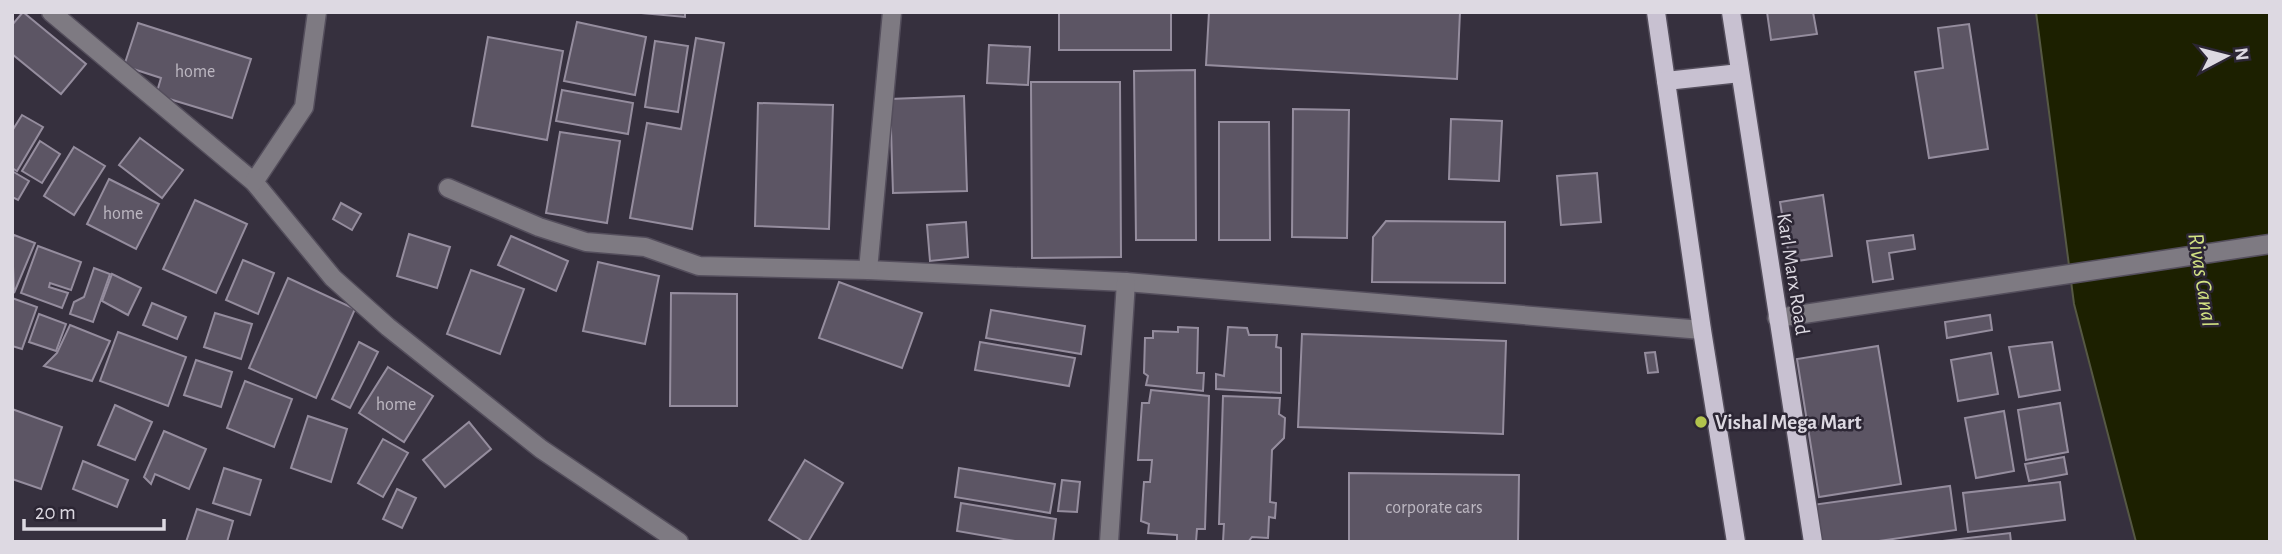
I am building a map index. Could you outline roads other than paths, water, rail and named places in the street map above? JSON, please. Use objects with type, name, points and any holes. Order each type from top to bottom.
[{"type":"main road","points":[[1656,12],[1736,542]]},
{"type":"main road","name":"Karl Marx Road","points":[[1731,12],[1813,542]]},
{"type":"main road","points":[[1666,81],[1740,73]]},
{"type":"street","points":[[51,12],[254,182],[333,278],[388,327],[541,449],[679,542]]},
{"type":"street","points":[[254,182],[304,107],[317,12]]},
{"type":"street","points":[[868,270],[892,12]]},
{"type":"street","points":[[448,188],[538,227],[586,242],[645,247],[699,265],[1126,282],[1702,330]]},
{"type":"street","points":[[1777,318],[2270,244]]},
{"type":"street","points":[[1109,542],[1126,282]]},
{"type":"water","name":"Rivas Canal","points":[[2036,12],[2270,12],[2270,542],[2136,542],[2074,304]]},
{"type":"place","name":"Vishal Mega Mart","points":[[1701,422]]}]
